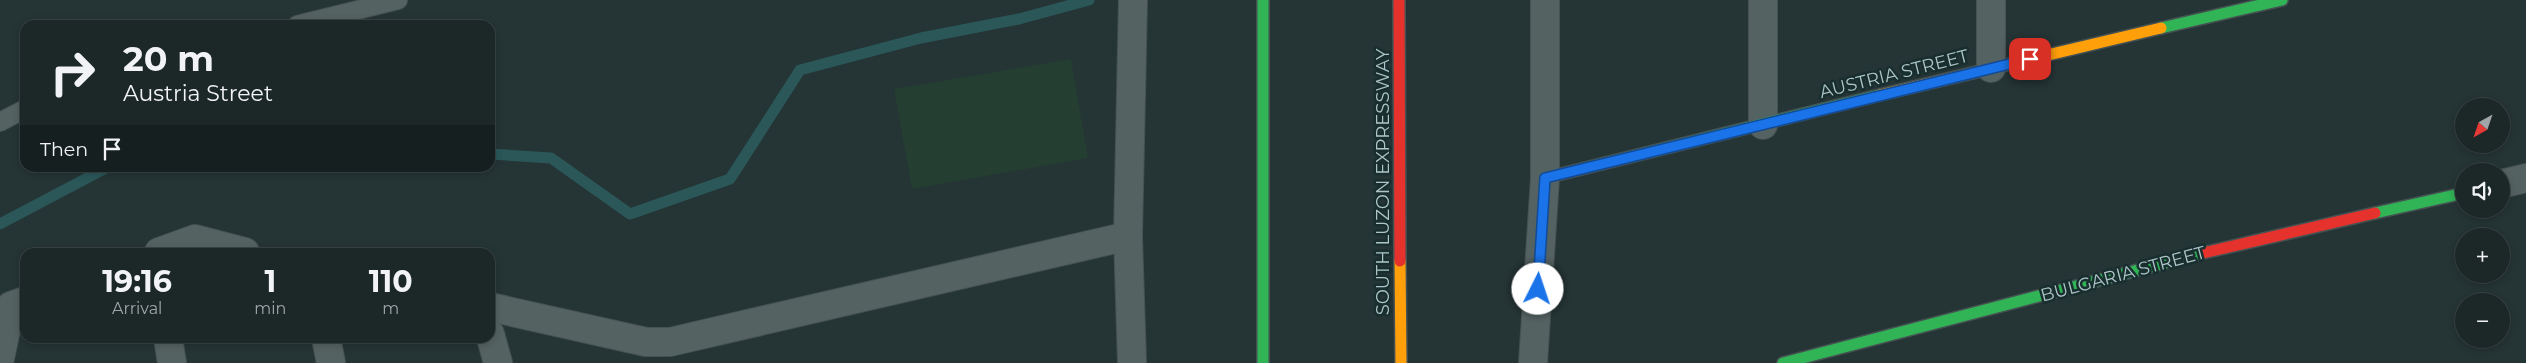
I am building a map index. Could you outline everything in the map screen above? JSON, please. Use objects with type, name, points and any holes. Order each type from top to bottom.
[{"type":"main road","points":[[1263,0],[1263,363]]},
{"type":"main road","name":"SOUTH LUZON EXPRESSWAY","points":[[1399,0],[1401,363]]},
{"type":"main road","name":"AUSTRIA STREET","points":[[1545,178],[1991,68],[2282,0]]},
{"type":"main road","name":"BULGARIA STREET","points":[[1783,363],[2250,241],[2455,194]]},
{"type":"street","points":[[1132,363],[1128,236],[1133,0]]},
{"type":"street","points":[[1533,363],[1545,178],[1545,0]]},
{"type":"street","points":[[1763,0],[1763,125]]},
{"type":"street","points":[[1990,0],[1991,68]]},
{"type":"street","points":[[2510,182],[2526,178]]},
{"type":"street","points":[[495,308],[646,342],[664,352],[1128,236]]},
{"type":"street","points":[[170,248],[195,239],[230,248]]},
{"type":"street","points":[[0,358],[11,306],[20,303]]},
{"type":"street","points":[[169,343],[172,363]]},
{"type":"street","points":[[327,343],[331,363]]},
{"type":"street","points":[[492,343],[498,363]]},
{"type":"lane","points":[[317,20],[398,0]]},
{"type":"lane","points":[[0,122],[20,111]]},
{"type":"green space","points":[[1071,59],[1088,158],[912,189],[894,89]]},
{"type":"waterway","points":[[495,154],[551,158],[630,214],[730,179],[800,70],[921,38],[1019,19],[1089,0]]},
{"type":"waterway","points":[[0,224],[98,172]]},
{"type":"traffic: fast","points":[[1263,0],[1263,363]]},
{"type":"traffic: fast","points":[[2161,28],[2282,0]]},
{"type":"traffic: fast","points":[[1545,178],[1880,95]]},
{"type":"traffic: fast","points":[[2375,213],[2455,195]]},
{"type":"traffic: fast","points":[[1783,363],[2203,253]]},
{"type":"traffic: slow","points":[[1880,95],[2161,28]]},
{"type":"traffic: slow","points":[[1400,261],[1401,363]]},
{"type":"traffic: jam","points":[[1399,0],[1400,261]]},
{"type":"traffic: jam","points":[[2203,253],[2375,213]]},
{"type":"route","points":[[1538,289],[1545,178],[2030,59]]}]
